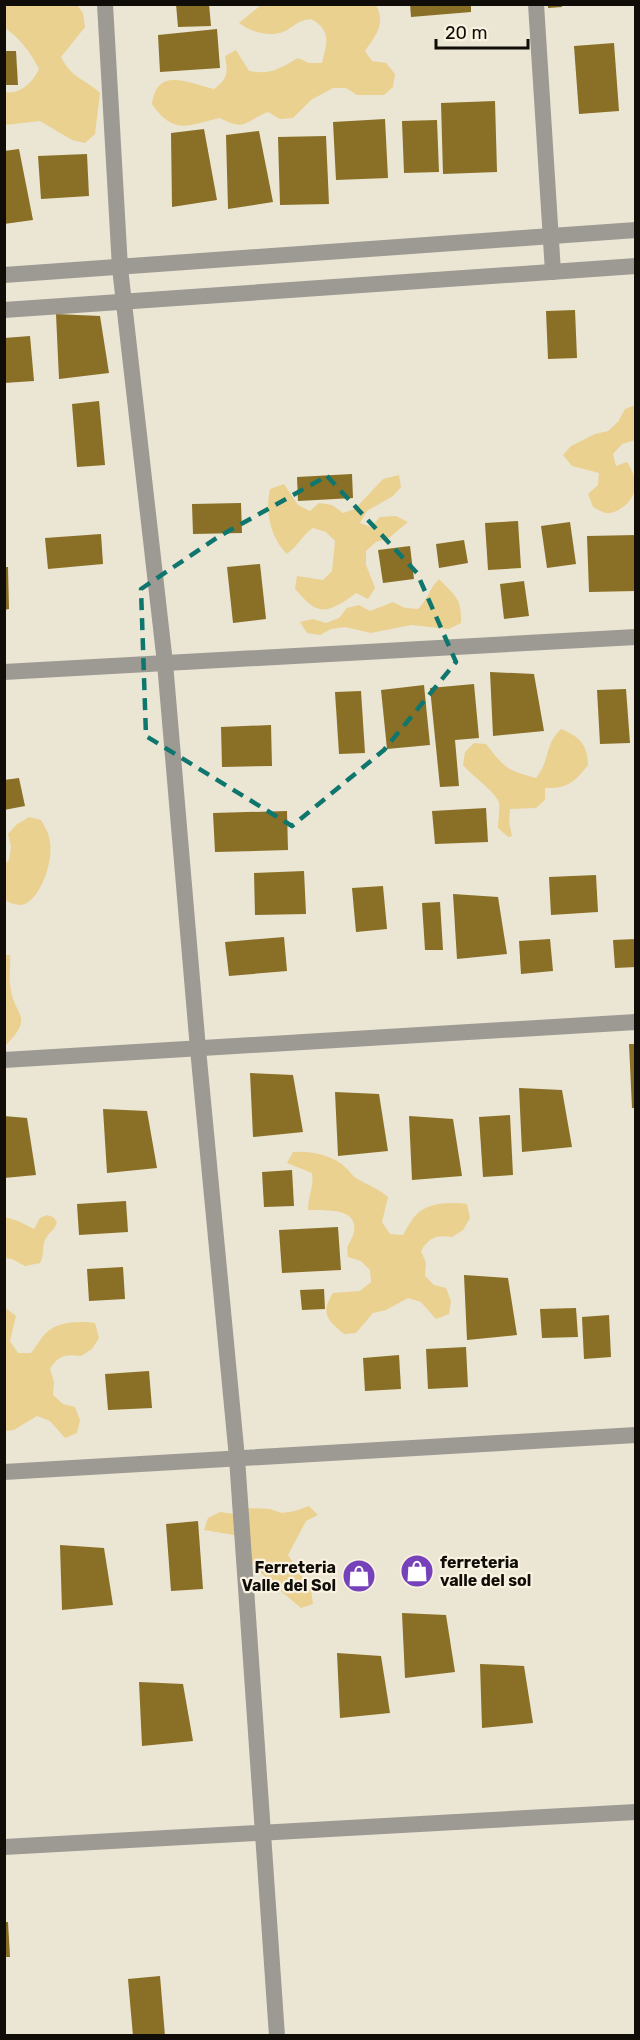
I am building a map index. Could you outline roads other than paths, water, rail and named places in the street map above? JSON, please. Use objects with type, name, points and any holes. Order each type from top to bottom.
[{"type":"street","points":[[105,4],[120,268],[165,663],[198,1048],[237,1458],[277,2036]]},
{"type":"street","points":[[536,4],[553,272]]},
{"type":"street","points":[[4,275],[636,230]]},
{"type":"street","points":[[4,310],[636,266]]},
{"type":"street","points":[[4,672],[636,638]]},
{"type":"street","points":[[4,1060],[636,1022]]},
{"type":"street","points":[[4,1472],[636,1435]]},
{"type":"street","points":[[4,1847],[636,1812]]},
{"type":"place","name":"ferreteria valle del sol","points":[[417,1571]]},
{"type":"place","name":"Ferreteria Valle del Sol","points":[[359,1576]]}]
